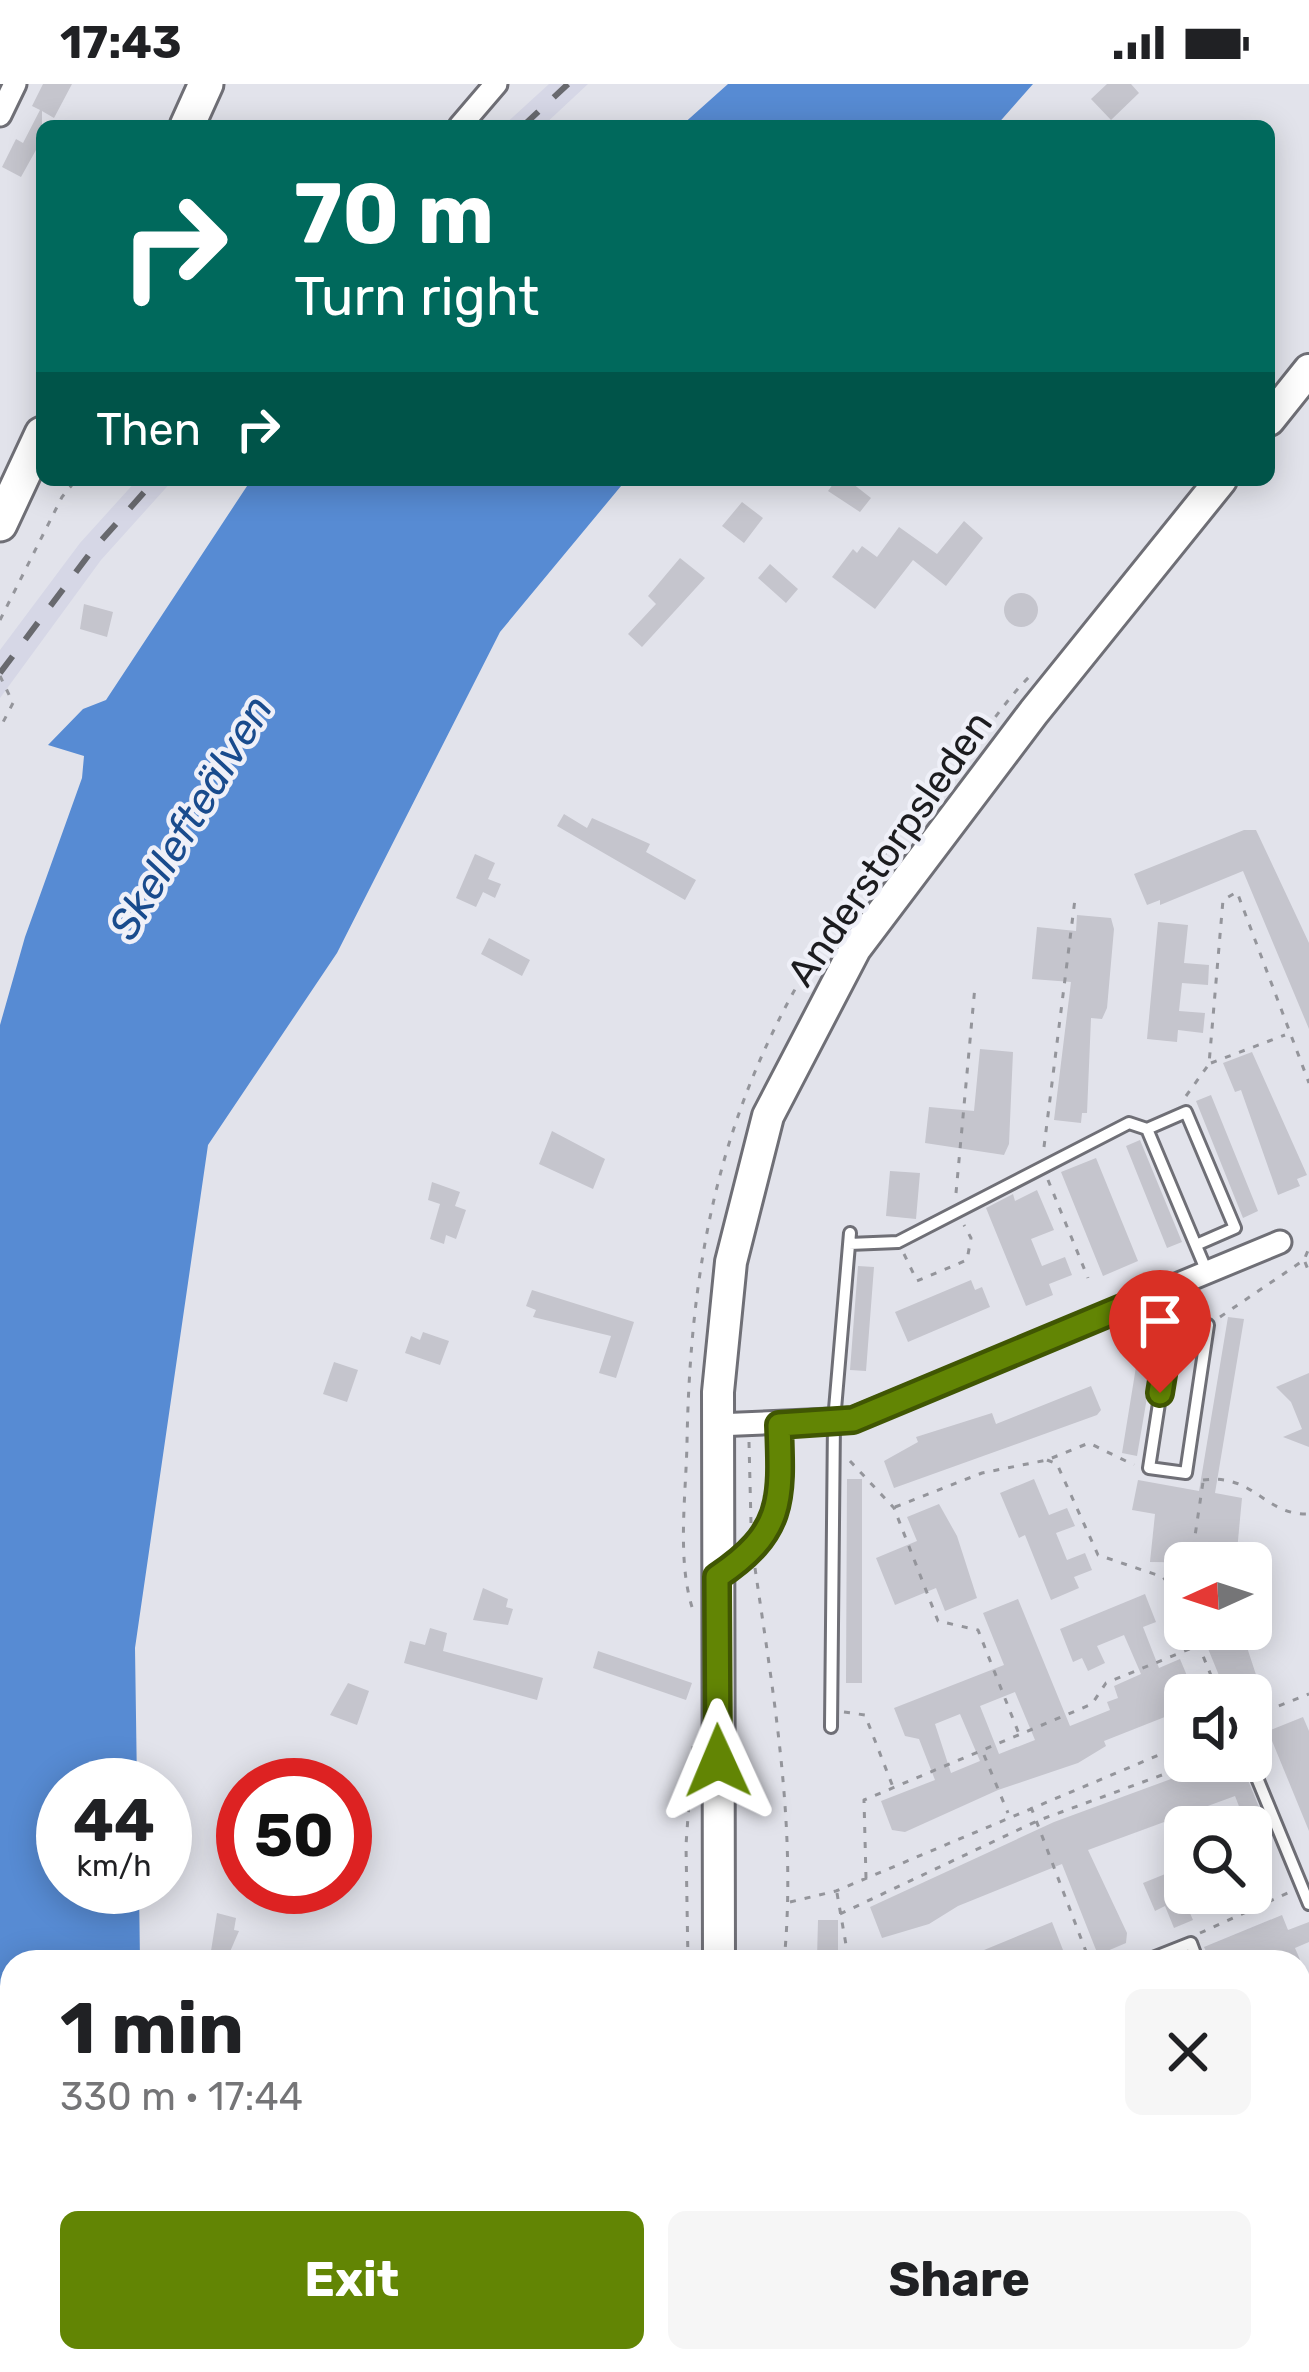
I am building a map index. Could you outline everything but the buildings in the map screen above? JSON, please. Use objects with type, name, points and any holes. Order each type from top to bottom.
[{"type":"main road","points":[[190,120],[206,84]]},
{"type":"main road","points":[[1275,412],[1309,370]]},
{"type":"main road","points":[[0,524],[36,447]]},
{"type":"main road","name":"Anderstorpsleden","points":[[719,1950],[716,1425],[703,1390],[767,1116],[806,1034],[855,949],[1034,712],[1216,486]]},
{"type":"street","points":[[0,115],[15,84]]},
{"type":"street","points":[[465,120],[496,84]]},
{"type":"street","points":[[716,1425],[853,1420],[1280,1242]]},
{"type":"lane","points":[[831,1727],[834,1421],[850,1238],[898,1241],[1130,1123],[1147,1129],[1186,1112],[1235,1228],[1196,1245]]},
{"type":"lane","points":[[1147,1129],[1207,1272]]},
{"type":"lane","points":[[1148,1297],[1172,1319],[1208,1324],[1186,1473],[1149,1468],[1172,1319]]},
{"type":"lane","points":[[717,1577],[753,1553],[768,1532],[782,1491],[779,1425]]},
{"type":"lane","points":[[1259,1782],[1309,1904]]},
{"type":"lane","points":[[1177,1950],[1191,1943],[1194,1950]]},
{"type":"path","points":[[0,620],[71,486]]},
{"type":"path","points":[[694,1611],[687,1591],[703,1390],[708,1213],[758,1055],[830,925],[891,842],[1036,669]]},
{"type":"path","points":[[0,676],[14,703],[0,728]]},
{"type":"path","points":[[1186,1112],[1186,1095],[1209,1064],[1223,900],[1237,892],[1309,1083]]},
{"type":"path","points":[[1075,899],[1042,1166],[1088,1278]]},
{"type":"path","points":[[898,1241],[917,1281],[967,1261],[971,1238],[955,1209],[975,986]]},
{"type":"path","points":[[1209,1064],[1287,1034]]},
{"type":"path","points":[[1208,1324],[1304,1260],[1309,1248]]},
{"type":"path","points":[[1304,1260],[1309,1272]]},
{"type":"path","points":[[750,1426],[753,1553],[784,1766],[785,1950]]},
{"type":"path","points":[[894,1508],[982,1473],[1047,1460],[1089,1443],[1130,1465],[1149,1468]]},
{"type":"path","points":[[834,1450],[861,1469],[894,1508],[938,1621],[978,1630],[1019,1736]]},
{"type":"path","points":[[1047,1460],[1057,1464],[1098,1555],[1164,1578]]},
{"type":"path","points":[[1186,1473],[1203,1480],[1225,1477],[1253,1487],[1278,1509],[1309,1514]]},
{"type":"path","points":[[1194,1542],[1203,1480]]},
{"type":"path","points":[[866,1878],[864,1800],[1092,1704],[1106,1683],[1187,1650]]},
{"type":"path","points":[[1272,1709],[1309,1694]]},
{"type":"path","points":[[831,1710],[865,1715],[893,1789]]},
{"type":"path","points":[[688,1950],[686,1846],[694,1738]]},
{"type":"path","points":[[983,1753],[1009,1816]]},
{"type":"path","points":[[788,1902],[836,1891],[1164,1753]]},
{"type":"path","points":[[840,1914],[1037,1821],[1164,1774]]},
{"type":"path","points":[[1031,1807],[1085,1950]]},
{"type":"path","points":[[1191,1943],[1202,1930],[1302,1887]]},
{"type":"path","points":[[836,1891],[847,1950]]},
{"type":"shaded area","points":[[549,84],[588,84],[549,120],[510,120]]},
{"type":"shaded area","points":[[132,486],[168,486],[101,560],[0,698],[0,650],[80,543]]},
{"type":"water","points":[[728,84],[1033,84],[1001,120],[688,120]]},
{"type":"water","name":"Skellefteälven","points":[[247,486],[621,486],[500,632],[337,953],[208,1145],[135,1648],[137,1758],[36,1758],[36,1914],[139,1914],[140,1950],[0,1950],[0,1025],[25,937],[82,778],[84,756],[48,745],[83,709],[106,700]]},
{"type":"railway","points":[[529,120],[568,84]]},
{"type":"railway","points":[[0,673],[91,552],[150,486]]},
{"type":"route","points":[[718,1761],[717,1577],[753,1553],[768,1532],[782,1491],[779,1425],[853,1420],[961,1371],[1148,1297],[1172,1319],[1160,1393]]}]
